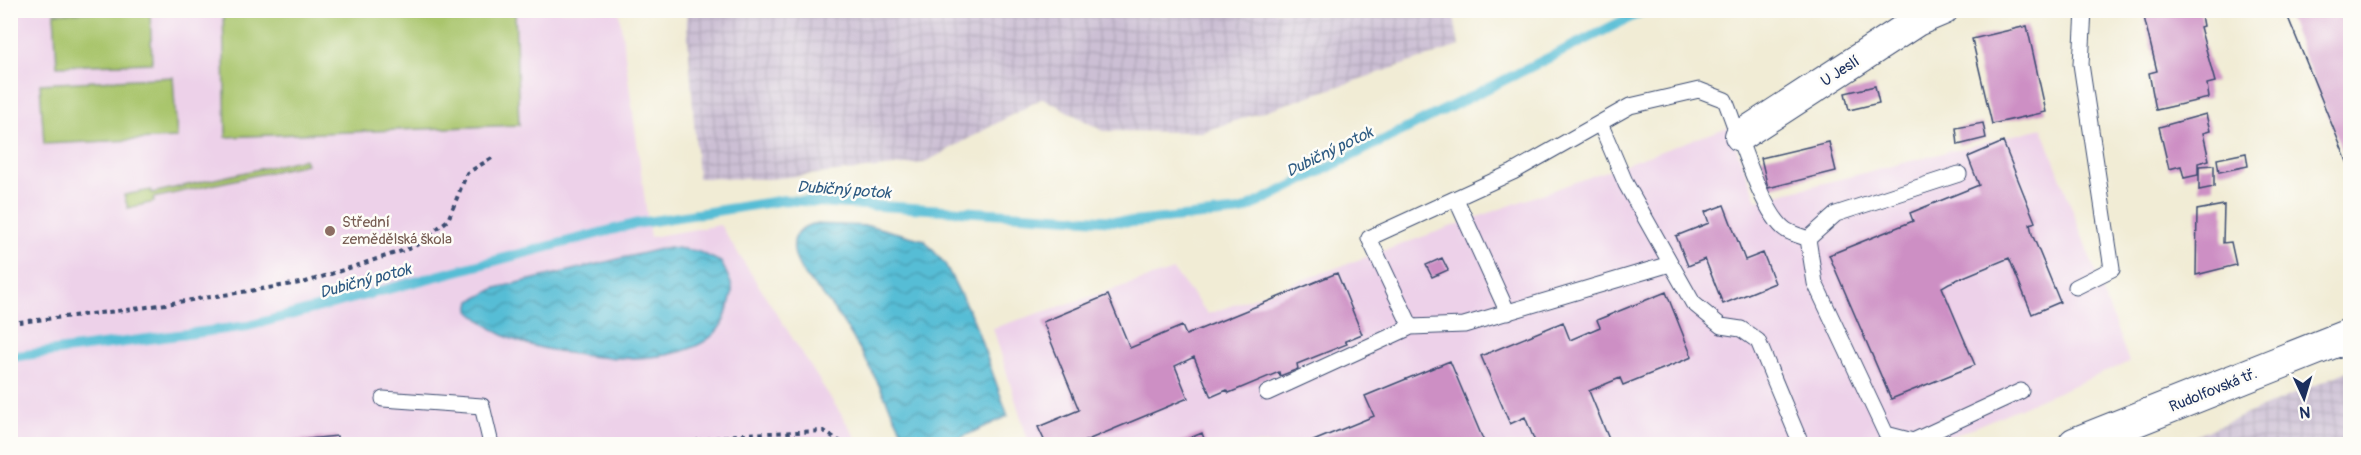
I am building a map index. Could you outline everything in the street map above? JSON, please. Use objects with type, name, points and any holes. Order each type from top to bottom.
[{"type":"main road","name":"Rudolfovská tř.","points":[[2074,444],[2350,335]]},
{"type":"street","name":"U Jeslí","points":[[1740,136],[1917,21],[1943,10]]},
{"type":"lane","points":[[2076,287],[2112,269],[2081,64],[2084,10]]},
{"type":"lane","points":[[1411,327],[1370,238],[1513,172],[1630,106],[1699,90],[1725,100],[1747,159],[1772,213],[1785,230],[1808,239]]},
{"type":"lane","points":[[1600,123],[1626,184],[1693,303],[1721,326],[1741,329],[1758,341],[1801,444]]},
{"type":"lane","points":[[1808,239],[1836,214],[1959,174]]},
{"type":"lane","points":[[1456,200],[1508,313]]},
{"type":"lane","points":[[1808,239],[1815,283],[1886,434],[1912,441],[2021,391]]},
{"type":"lane","points":[[1267,393],[1411,327],[1464,325],[1670,264]]},
{"type":"lane","points":[[383,399],[482,406],[491,444]]},
{"type":"path","points":[[10,323],[134,309],[306,282],[414,247],[448,220],[467,173],[492,158]]},
{"type":"path","points":[[670,444],[744,434],[824,431],[844,444]]},
{"type":"shaded area","name":"Střední zemědělská škola","points":[[10,11],[619,11],[650,237],[720,225],[860,444],[11,444]]},
{"type":"shaded area","points":[[686,11],[1453,11],[1459,46],[1202,132],[1103,131],[1043,98],[924,163],[769,179],[698,178]]},
{"type":"shaded area","points":[[1728,127],[1757,200],[2042,128],[2129,362],[1934,444],[1029,444],[993,328],[1173,270],[1208,314]]},
{"type":"shaded area","points":[[2350,370],[2350,444],[2176,444]]},
{"type":"green space","points":[[150,11],[152,63],[57,66],[54,13]]},
{"type":"green space","points":[[223,11],[515,11],[519,125],[226,137]]},
{"type":"green space","points":[[173,77],[177,138],[44,144],[40,84]]},
{"type":"green space","points":[[304,159],[306,164],[153,198],[154,202],[128,208],[124,195],[151,190],[152,193]]},
{"type":"water","points":[[812,224],[871,226],[924,240],[945,264],[974,321],[1008,416],[947,444],[913,444],[905,437],[846,326],[808,279],[795,257],[795,237],[803,228]]},
{"type":"water","points":[[669,247],[697,251],[721,262],[732,287],[732,297],[726,314],[713,335],[689,349],[658,356],[623,358],[586,356],[551,350],[499,333],[469,311],[471,301],[496,288]]},
{"type":"building","points":[[2167,10],[2200,10],[2203,26],[2200,27],[2215,82],[2207,84],[2209,98],[2156,110],[2149,73],[2157,71],[2144,17]]},
{"type":"building","points":[[2285,10],[2350,10],[2350,163],[2348,164]]},
{"type":"building","points":[[2027,26],[2046,112],[1992,124],[1972,39]]},
{"type":"building","points":[[1875,86],[1879,103],[1849,110],[1845,93]]},
{"type":"building","points":[[2206,114],[2210,131],[2203,133],[2209,160],[2198,163],[2198,175],[2184,178],[2181,166],[2169,169],[2159,127]]},
{"type":"building","points":[[1983,123],[1986,138],[1958,145],[1956,128]]},
{"type":"building","points":[[1829,142],[1836,171],[1768,188],[1761,158]]},
{"type":"building","points":[[2003,142],[2035,222],[2030,224],[2032,234],[2060,302],[2032,314],[2009,258],[1942,287],[1975,365],[1891,399],[1829,255],[1913,221],[1910,213],[1979,185],[1968,157]]},
{"type":"building","points":[[2246,153],[2248,166],[2219,172],[2217,159]]},
{"type":"building","points":[[2214,165],[2214,187],[2199,190],[2199,166]]},
{"type":"building","points":[[1724,205],[1745,260],[1763,253],[1775,283],[1723,304],[1705,259],[1688,266],[1676,236],[1709,223],[1705,212]]},
{"type":"building","points":[[2224,205],[2223,243],[2231,242],[2236,265],[2196,275],[2197,210]]},
{"type":"building","points":[[1442,258],[1448,270],[1432,277],[1426,265]]},
{"type":"building","points":[[1337,273],[1362,334],[1345,341],[1347,344],[1297,364],[1298,369],[1280,376],[1279,372],[1229,393],[1227,390],[1211,397],[1194,357],[1175,366],[1188,398],[1078,444],[1046,444],[1038,427],[1079,410],[1043,322],[1108,295],[1130,348],[1182,326],[1186,335]]},
{"type":"building","points":[[1666,292],[1692,357],[1623,385],[1620,378],[1589,391],[1611,444],[1536,444],[1525,417],[1510,424],[1481,356],[1563,322],[1570,340],[1600,327],[1597,320]]},
{"type":"building","points":[[1450,361],[1485,444],[1306,444],[1374,416],[1365,396]]},
{"type":"building","points":[[1202,433],[1206,444],[1175,444]]},
{"type":"building","points":[[337,436],[338,444],[269,444],[269,443]]},
{"type":"waterway","name":"Dubičný potok","points":[[10,357],[248,326],[634,224],[785,200],[1133,222],[1241,211],[1645,10]]},
{"type":"place","name":"Střední zemědělská škola","points":[[330,231]]}]
